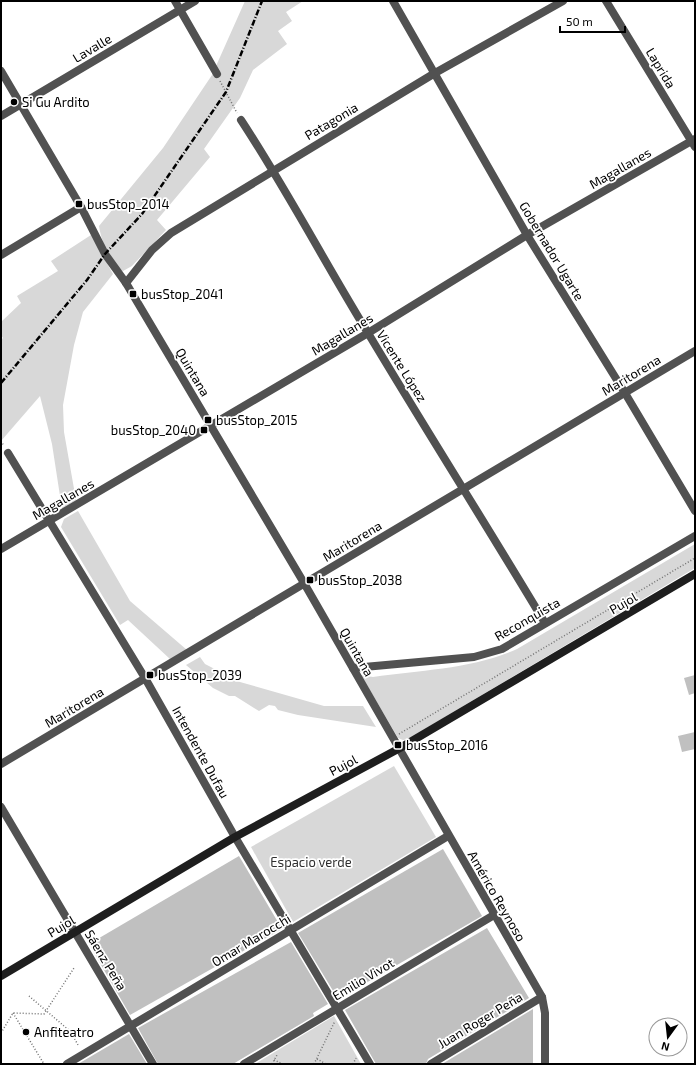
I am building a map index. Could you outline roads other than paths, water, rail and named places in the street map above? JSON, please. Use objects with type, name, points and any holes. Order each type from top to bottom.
[{"type":"main road","name":"Pujol","points":[[1,976],[235,837],[400,748],[695,574]]},
{"type":"street","points":[[175,1],[217,74]]},
{"type":"street","name":"Lavalle","points":[[1,116],[195,1]]},
{"type":"street","name":"Gobernador Ugarte","points":[[393,1],[527,235],[625,393],[695,511]]},
{"type":"street","name":"Patagonia","points":[[126,283],[152,250],[171,233],[435,73],[563,1]]},
{"type":"street","name":"Laprida","points":[[606,1],[694,142]]},
{"type":"street","name":"Quintana","points":[[1,72],[81,207],[105,254],[126,283],[400,748]]},
{"type":"street","name":"Vicente López","points":[[241,120],[274,170],[368,333],[545,623]]},
{"type":"street","name":"Magallanes","points":[[1,549],[368,333],[527,235],[694,142]]},
{"type":"street","points":[[1,255],[81,207]]},
{"type":"street","name":"Maritorena","points":[[1,764],[695,351]]},
{"type":"street","name":"Intendente Dufau","points":[[8,453],[145,678],[235,837],[370,1064]]},
{"type":"street","name":"Reconquista","points":[[353,668],[474,657],[502,649],[695,536]]},
{"type":"street","name":"Américo Reynoso","points":[[400,748],[448,836],[542,997],[546,1013],[545,1064]]},
{"type":"street","name":"Sáenz Peña","points":[[1,806],[153,1064]]},
{"type":"street","name":"Omar Marocchi","points":[[67,1064],[448,836]]},
{"type":"street","name":"Emilio Vivot","points":[[244,1064],[494,915]]},
{"type":"street","name":"Juan Roger Peña","points":[[431,1064],[542,997]]},
{"type":"railway","points":[[1,383],[87,280],[105,254],[142,214],[226,92],[262,1]]},
{"type":"place","name":"Si Gu Ardito","points":[[14,102]]},
{"type":"place","name":"busStop_2014","points":[[79,204]]},
{"type":"place","name":"busStop_2041","points":[[133,294]]},
{"type":"place","name":"busStop_2015","points":[[208,420]]},
{"type":"place","name":"busStop_2040","points":[[204,430]]},
{"type":"place","name":"busStop_2038","points":[[310,580]]},
{"type":"place","name":"busStop_2039","points":[[150,675]]},
{"type":"place","name":"busStop_2016","points":[[398,745]]},
{"type":"place","name":"Anfiteatro","points":[[26,1032]]},
{"type":"park label","name":"Espacio verde","points":[[311,862]]}]
